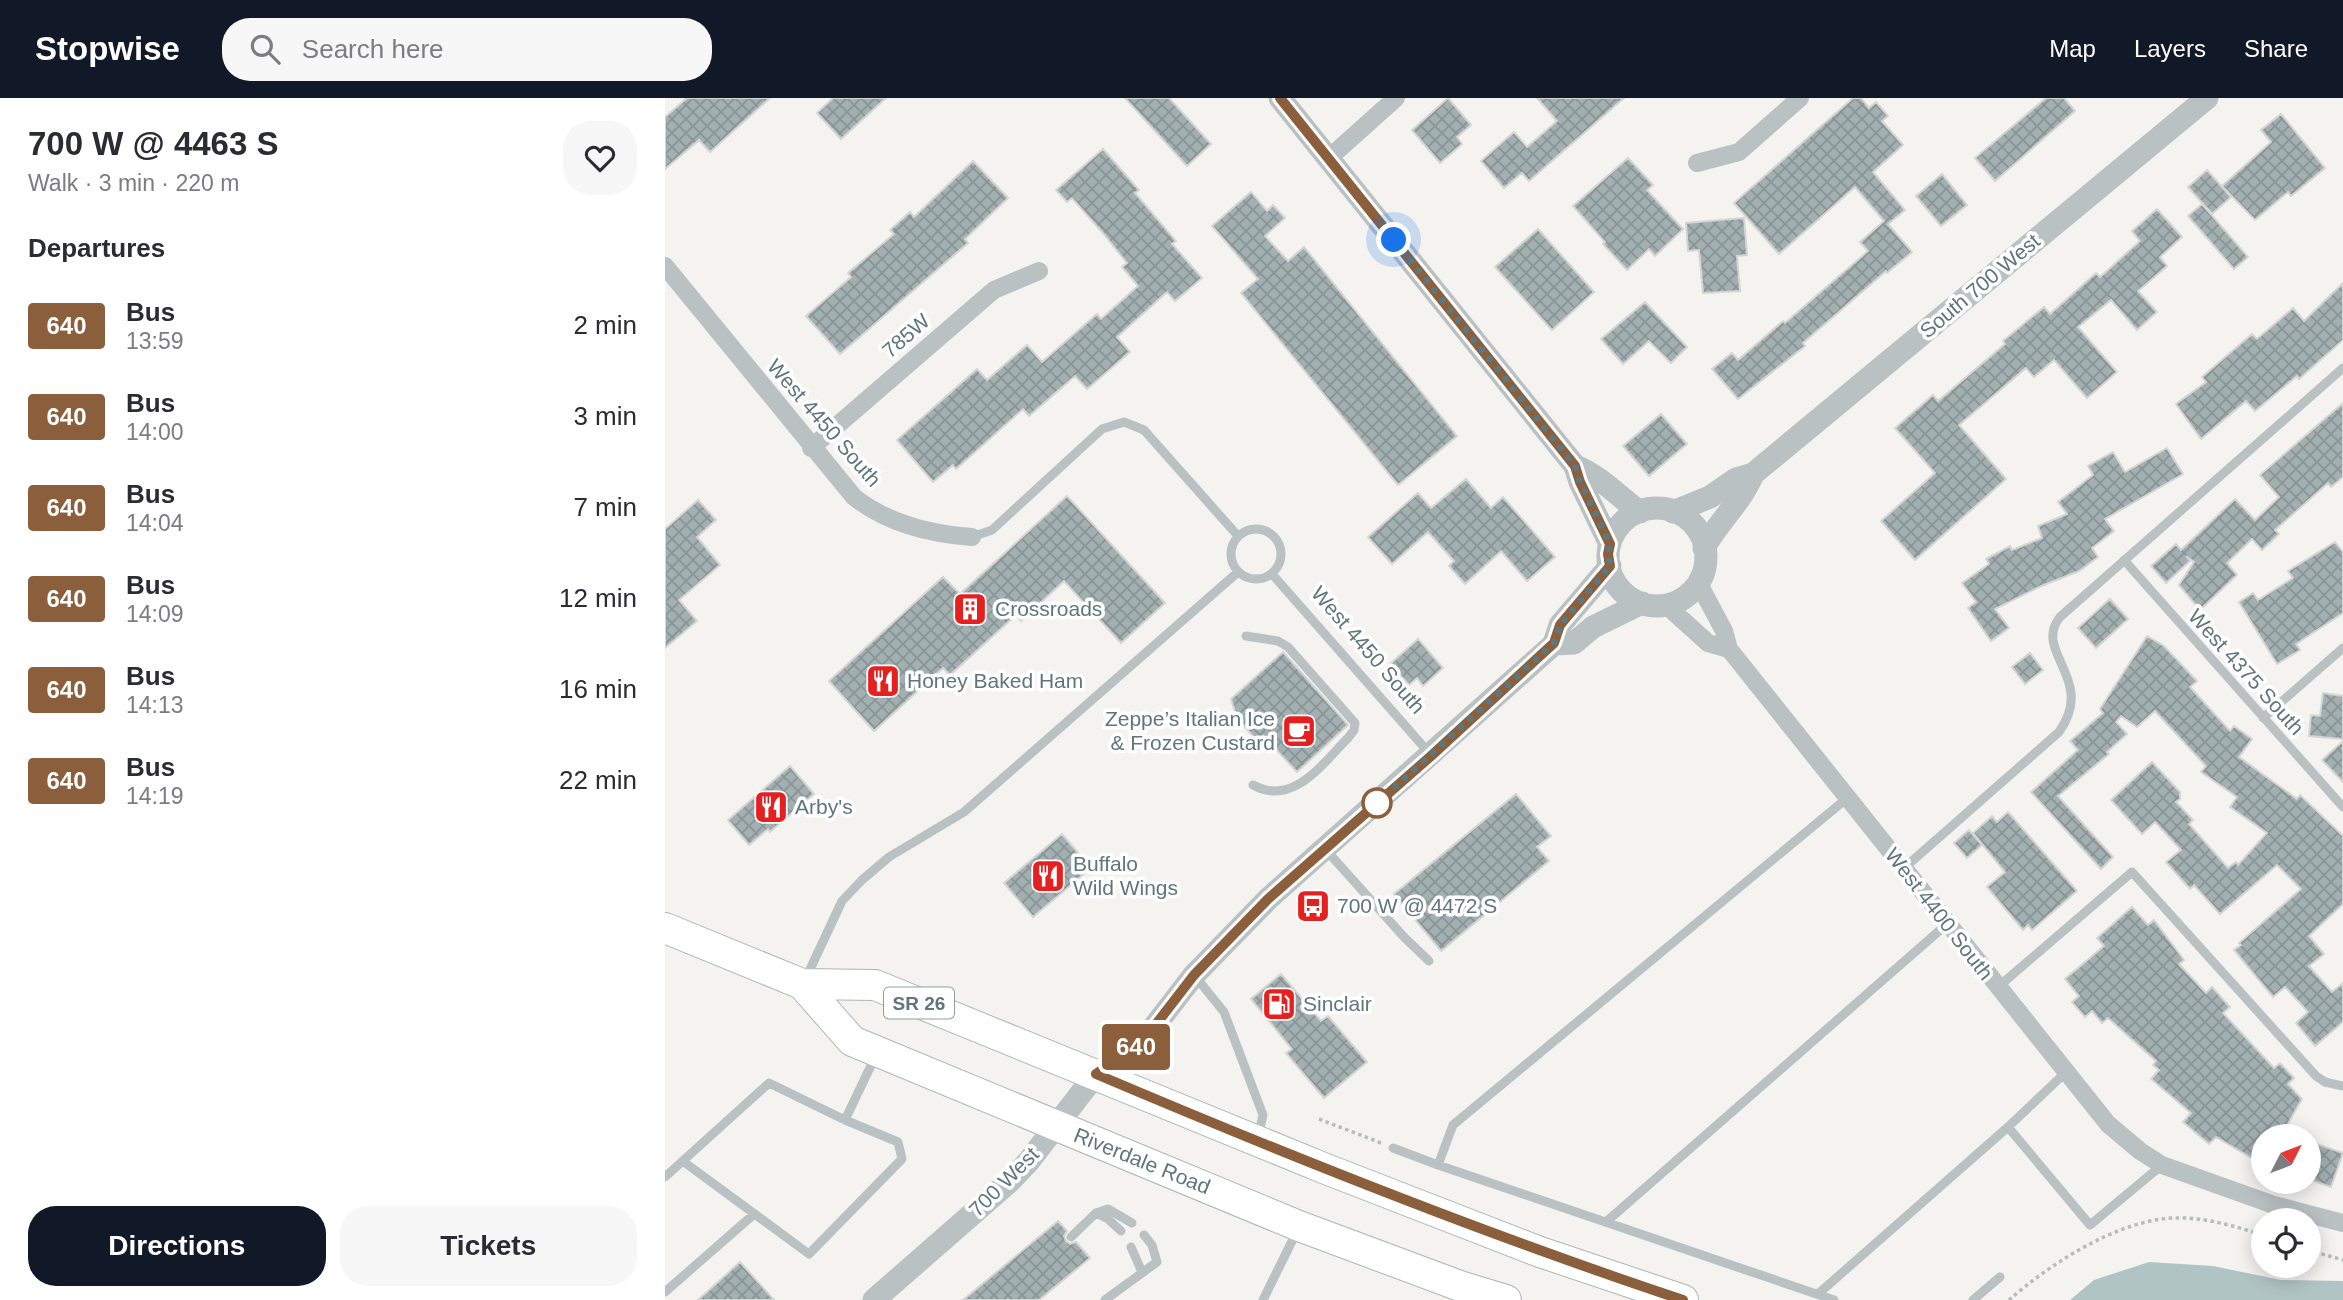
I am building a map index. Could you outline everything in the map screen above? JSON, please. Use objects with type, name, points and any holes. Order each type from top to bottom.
[{"type":"main road","name":"Riverdale Road","points":[[665,928],[802,984],[875,985],[1257,1141],[1540,1252],[1683,1300]]},
{"type":"main road","name":"Riverdale Road","points":[[802,984],[852,1041],[1299,1226],[1460,1286],[1506,1300]]},
{"type":"street","points":[[1280,98],[1575,466],[1610,555],[1615,584],[1625,595],[1642,603],[1665,605],[1683,599],[1703,573],[1706,556],[1702,539],[1693,525],[1680,514],[1664,509],[1640,512],[1617,526],[1610,555],[1560,625],[1554,643],[1325,849]]},
{"type":"street","points":[[1329,158],[1396,98]]},
{"type":"street","points":[[1697,163],[1739,152],[1800,98]]},
{"type":"street","name":"South 700 West","points":[[1673,512],[1710,497],[1736,479],[1753,474],[2207,98]]},
{"type":"street","name":"West 4450 South","points":[[665,266],[853,497],[874,513],[937,533],[972,537]]},
{"type":"street","name":"785W","points":[[811,448],[995,290],[1039,271]]},
{"type":"street","points":[[1575,466],[1594,474],[1617,496],[1640,512]]},
{"type":"street","name":"South 700 West","points":[[1704,548],[1732,506],[1745,492],[1753,474]]},
{"type":"street","name":"West 4400 South","points":[[1698,582],[1724,631],[1730,649],[2064,1073],[2108,1124],[2140,1152],[2162,1165],[2274,1205],[2343,1223]]},
{"type":"street","points":[[1554,643],[1574,643],[1593,627],[1642,603]]},
{"type":"street","name":"West 4400 South","points":[[1665,605],[1707,643],[1730,649]]},
{"type":"street","name":"700 West","points":[[874,1300],[1010,1181],[1029,1161],[1096,1074],[1140,1045],[1194,975],[1268,899],[1325,849]]},
{"type":"lane","points":[[1903,869],[2059,732],[2067,721],[2072,707],[2072,690],[2054,646],[2054,625],[2343,368]]},
{"type":"lane","name":"West 4450 South","points":[[972,537],[992,530],[1102,429],[1124,422],[1145,430],[1238,536]]},
{"type":"lane","points":[[1257,528],[1272,534],[1278,540],[1282,557],[1272,574],[1252,579],[1238,572],[1233,565],[1231,548],[1238,536],[1257,528]]},
{"type":"lane","name":"West 4375 South","points":[[2124,560],[2343,807]]},
{"type":"lane","points":[[802,984],[842,901],[862,880],[888,857],[964,812],[1238,572]]},
{"type":"lane","name":"West 4450 South","points":[[1272,574],[1431,756]]},
{"type":"lane","points":[[1246,636],[1277,641],[1288,647],[1355,723],[1348,738],[1292,789],[1272,793],[1264,792],[1253,785]]},
{"type":"lane","points":[[2263,718],[2343,648]]},
{"type":"lane","points":[[1438,1165],[1453,1125],[1846,799]]},
{"type":"lane","points":[[1325,849],[1403,937],[1429,961]]},
{"type":"lane","points":[[1997,988],[2132,872],[2316,1076],[2325,1082],[2343,1086]]},
{"type":"lane","points":[[1606,1222],[1947,924]]},
{"type":"lane","points":[[1194,975],[1224,1012],[1263,1115],[1257,1141]]},
{"type":"lane","points":[[845,1120],[877,1052]]},
{"type":"lane","points":[[1818,1294],[2008,1127],[2064,1073]]},
{"type":"lane","points":[[665,1177],[769,1083],[898,1142],[902,1159],[809,1254],[684,1162]]},
{"type":"lane","points":[[2008,1127],[2089,1226],[2162,1165]]},
{"type":"lane","points":[[1393,1147],[1438,1165],[1834,1300]]},
{"type":"lane","points":[[1071,1237],[1096,1213],[1108,1209],[1132,1223]]},
{"type":"lane","points":[[1096,1213],[1108,1219],[1121,1231]]},
{"type":"lane","points":[[665,1292],[753,1215]]},
{"type":"lane","points":[[1263,1300],[1299,1226]]},
{"type":"lane","points":[[1105,1300],[1157,1262],[1152,1245],[1144,1235]]},
{"type":"lane","points":[[1131,1247],[1142,1272]]},
{"type":"lane","points":[[1973,1300],[2000,1277]]},
{"type":"path","points":[[1319,1119],[1393,1147]]},
{"type":"path","points":[[2009,1300],[2039,1274],[2063,1258],[2092,1243],[2150,1221],[2194,1219],[2230,1224],[2251,1231]]},
{"type":"path","points":[[2321,1254],[2343,1260]]},
{"type":"shaded area","points":[[2149,1262],[2213,1266],[2251,1274],[2251,1278],[2343,1281],[2343,1300],[2070,1300],[2094,1280]]},
{"type":"building","points":[[687,98],[770,98],[710,152],[699,140],[665,169],[665,117]]},
{"type":"building","points":[[833,98],[886,98],[841,139],[817,113]]},
{"type":"building","points":[[1125,98],[1169,98],[1211,144],[1187,166]]},
{"type":"building","points":[[1448,98],[1471,125],[1457,137],[1462,144],[1440,163],[1412,130]]},
{"type":"building","points":[[1537,98],[1624,98],[1529,181],[1522,173],[1504,188],[1481,161],[1514,132],[1527,147],[1557,121]]},
{"type":"building","points":[[1853,98],[1861,98],[1869,108],[1876,102],[1888,116],[1882,121],[1903,145],[1873,172],[1905,210],[1888,224],[1912,252],[1803,343],[1805,346],[1738,399],[1712,369],[1732,353],[1738,360],[1783,321],[1785,323],[1868,251],[1860,242],[1884,221],[1855,187],[1779,254],[1734,203]]},
{"type":"building","points":[[2046,98],[2064,98],[2075,111],[1995,181],[1975,158]]},
{"type":"building","points":[[2281,114],[2325,168],[2291,196],[2288,192],[2255,220],[2222,186],[2271,142],[2261,130]]},
{"type":"building","points":[[1103,149],[1139,190],[1135,193],[1176,241],[1172,244],[1202,278],[1175,301],[1167,292],[1117,337],[1130,352],[1087,389],[1075,376],[1029,416],[1023,409],[956,469],[953,465],[933,482],[897,440],[977,369],[987,380],[1027,345],[1042,362],[1097,314],[1101,319],[1138,286],[1122,267],[1127,263],[1103,233],[1072,198],[1067,202],[1056,190]]},
{"type":"building","points":[[1628,158],[1653,185],[1647,190],[1683,229],[1655,256],[1649,249],[1627,270],[1573,206]]},
{"type":"building","points":[[973,161],[1008,198],[965,239],[968,243],[840,354],[806,316],[851,277],[848,273],[894,234],[890,230],[910,212],[914,217]]},
{"type":"building","points":[[2207,170],[2231,197],[2212,214],[2188,187]]},
{"type":"building","points":[[1942,174],[1967,205],[1941,226],[1916,196]]},
{"type":"building","points":[[1251,192],[1267,211],[1273,205],[1285,218],[1265,236],[1288,261],[1304,247],[1457,436],[1398,485],[1241,293],[1258,279],[1212,226]]},
{"type":"building","points":[[2202,204],[2248,257],[2234,269],[2188,216]]},
{"type":"building","points":[[2157,209],[2182,237],[2160,257],[2167,266],[2138,291],[2157,312],[2137,330],[2111,300],[2078,327],[2117,372],[2087,398],[2054,360],[2034,377],[2026,368],[1959,425],[2006,479],[1915,560],[1881,521],[1935,473],[1895,428],[1933,395],[1938,401],[2044,307],[2050,314],[2096,273],[2100,277],[2140,241],[2132,231]]},
{"type":"building","points":[[1744,218],[1747,255],[1737,256],[1740,291],[1703,293],[1699,250],[1688,251],[1686,223]]},
{"type":"building","points":[[1538,229],[1594,292],[1552,330],[1495,267]]},
{"type":"building","points":[[2343,283],[2343,340],[2299,379],[2297,376],[2255,411],[2246,401],[2201,439],[2176,404],[2206,382],[2202,377],[2252,334],[2257,339],[2293,308],[2304,321]]},
{"type":"building","points":[[1645,302],[1687,347],[1671,363],[1649,341],[1623,364],[1601,339]]},
{"type":"building","points":[[2343,403],[2343,477],[2331,487],[2328,483],[2275,530],[2279,534],[2262,550],[2252,539],[2227,563],[2237,575],[2200,610],[2179,585],[2194,562],[2186,556],[2190,561],[2166,583],[2151,566],[2176,544],[2181,550],[2235,499],[2255,520],[2279,497],[2260,475]]},
{"type":"building","points":[[1661,414],[1687,444],[1649,476],[1623,446]]},
{"type":"building","points":[[2167,448],[2183,474],[2105,519],[2114,531],[2092,548],[2098,557],[2079,571],[1995,609],[2009,628],[1991,641],[1968,608],[1976,602],[1962,583],[1989,564],[1986,559],[2010,546],[2012,550],[2042,538],[2038,526],[2067,514],[2058,502],[2093,475],[2088,466],[2113,452],[2125,472]]},
{"type":"building","points":[[1466,479],[1491,508],[1503,497],[1555,557],[1527,581],[1501,551],[1465,584],[1449,566],[1454,561],[1428,532],[1392,564],[1368,537],[1418,493],[1431,508]]},
{"type":"building","name":"Crossroads","points":[[1067,496],[1165,603],[1121,643],[1064,581],[1021,621],[1016,615],[950,675],[943,668],[874,731],[829,681],[943,577],[960,594]]},
{"type":"building","points":[[698,500],[716,520],[697,537],[720,565],[679,600],[697,621],[665,648],[665,529]]},
{"type":"building","points":[[2335,542],[2343,552],[2343,613],[2296,644],[2300,650],[2277,664],[2239,602],[2253,593],[2258,600],[2293,578],[2288,571]]},
{"type":"building","points":[[2110,599],[2128,619],[2096,648],[2078,628]]},
{"type":"building","points":[[2147,636],[2164,646],[2197,681],[2190,687],[2230,731],[2234,726],[2252,739],[2239,757],[2297,799],[2300,795],[2343,836],[2343,904],[2309,936],[2324,954],[2309,966],[2332,992],[2343,983],[2343,1022],[2315,1046],[2296,1023],[2308,1012],[2285,987],[2273,997],[2234,950],[2301,889],[2277,865],[2220,914],[2194,885],[2190,889],[2166,862],[2181,850],[2155,822],[2142,834],[2111,800],[2152,762],[2180,792],[2180,799],[2176,802],[2193,820],[2189,824],[2228,868],[2236,862],[2238,865],[2267,833],[2230,807],[2237,797],[2201,772],[2206,766],[2155,711],[2137,727],[2121,716],[2116,722],[2127,734],[2107,752],[2109,754],[2058,796],[2113,857],[2101,869],[2031,792],[2078,750],[2070,741],[2103,713],[2100,709]]},
{"type":"building","points":[[1418,639],[1443,668],[1423,686],[1417,678],[1409,685],[1390,664]]},
{"type":"building","points":[[1283,652],[1348,725],[1297,772],[1274,747],[1257,741],[1237,718],[1231,699]]},
{"type":"building","points":[[2030,653],[2043,670],[2025,684],[2012,667]]},
{"type":"building","points":[[2323,693],[2343,696],[2343,739],[2309,736],[2311,715],[2320,716]]},
{"type":"building","points":[[2343,741],[2343,782],[2322,760]]},
{"type":"building","name":"Arby's","points":[[790,766],[814,794],[770,832],[768,829],[749,845],[728,820]]},
{"type":"building","points":[[1516,794],[1551,836],[1537,847],[1549,861],[1441,951],[1394,894]]},
{"type":"building","points":[[2008,812],[2077,891],[2032,930],[2028,925],[2023,930],[1987,887],[2005,872],[1973,833],[1992,816],[1997,822]]},
{"type":"building","points":[[1969,830],[1982,845],[1967,858],[1954,843]]},
{"type":"building","name":"Buffalo Wild Wings","points":[[1062,834],[1091,868],[1033,917],[1004,883]]},
{"type":"building","points":[[2132,907],[2148,925],[2154,920],[2184,960],[2179,964],[2206,993],[2212,987],[2230,1007],[2223,1013],[2274,1068],[2280,1063],[2294,1078],[2288,1084],[2302,1099],[2288,1124],[2251,1124],[2251,1158],[2216,1137],[2209,1144],[2183,1122],[2191,1113],[2151,1079],[2159,1070],[2153,1065],[2156,1061],[2108,1018],[2102,1023],[2092,1011],[2085,1017],[2072,1002],[2079,996],[2065,979],[2104,946],[2097,938]]},
{"type":"building","points":[[1281,974],[1321,1021],[1328,1016],[1367,1062],[1324,1098],[1286,1053],[1292,1049],[1251,999]]},
{"type":"building","points":[[2321,1145],[2343,1153],[2331,1187],[2321,1184]]},
{"type":"building","points":[[1058,1221],[1067,1231],[1064,1236],[1066,1241],[1070,1244],[1076,1242],[1090,1258],[1039,1300],[963,1300]]},
{"type":"building","points":[[740,1262],[774,1300],[698,1300]]},
{"type":"bus line","name":"640","points":[[1280,98],[1575,466],[1610,544],[1610,566],[1560,625],[1554,643],[1431,756],[1268,899],[1194,975],[1140,1045],[1096,1074],[1326,1169],[1540,1252],[1683,1300]]},
{"type":"place","name":"Crossroads","points":[[970,609]]},
{"type":"place","name":"Honey Baked Ham","points":[[883,681]]},
{"type":"place","name":"Zeppe’s Italian Ice & Frozen Custard","points":[[1299,731]]},
{"type":"place","name":"Arby's","points":[[771,807]]},
{"type":"place","name":"Buffalo Wild Wings","points":[[1048,876]]},
{"type":"place","name":"700 W @ 4472 S","points":[[1313,906]]},
{"type":"place","name":"Sinclair","points":[[1279,1004]]},
{"type":"route","points":[[1377,803],[1554,643],[1560,625],[1610,566],[1610,544],[1575,466],[1394,240]]}]
